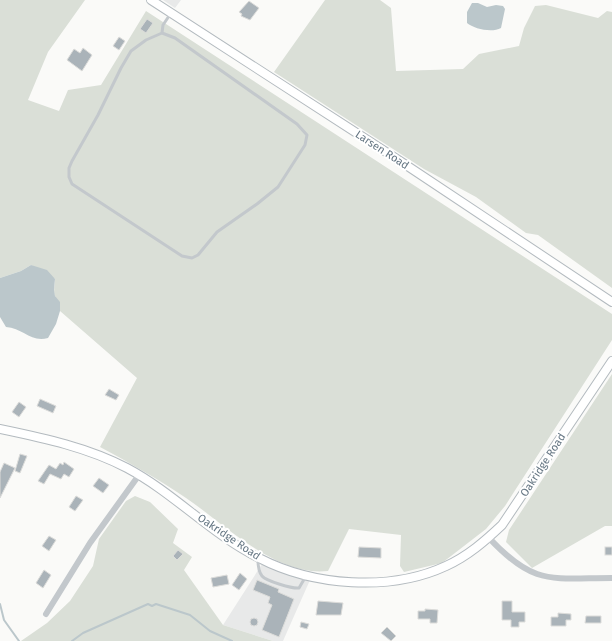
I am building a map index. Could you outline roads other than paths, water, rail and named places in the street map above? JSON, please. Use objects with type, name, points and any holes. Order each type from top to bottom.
[{"type":"street","name":"Larsen Road","points":[[151,0],[403,163],[612,302]]},
{"type":"street","name":"Oakridge Road","points":[[0,429],[99,454],[139,475],[231,541],[258,558],[280,567],[307,575],[354,581],[382,581],[414,577],[451,563],[475,549],[489,538],[512,512],[612,361]]},
{"type":"street","points":[[46,614],[90,543],[139,475]]},
{"type":"street","points":[[489,538],[514,563],[538,576],[555,578],[612,578]]},
{"type":"lane","points":[[162,33],[163,25],[171,13]]},
{"type":"lane","points":[[162,33],[175,38],[198,54],[297,124],[307,135],[305,144],[278,187],[218,232],[198,255],[192,258],[182,256],[93,200],[72,184],[68,177],[69,168],[72,161],[98,115],[126,59],[136,47],[162,33]]},
{"type":"lane","points":[[258,558],[261,574],[272,581],[297,588],[301,586],[307,575]]},
{"type":"waterway","points":[[0,604],[4,620],[19,641]]},
{"type":"waterway","points":[[72,641],[83,633],[148,604],[152,606],[156,604],[190,615],[210,631],[232,641]]}]
